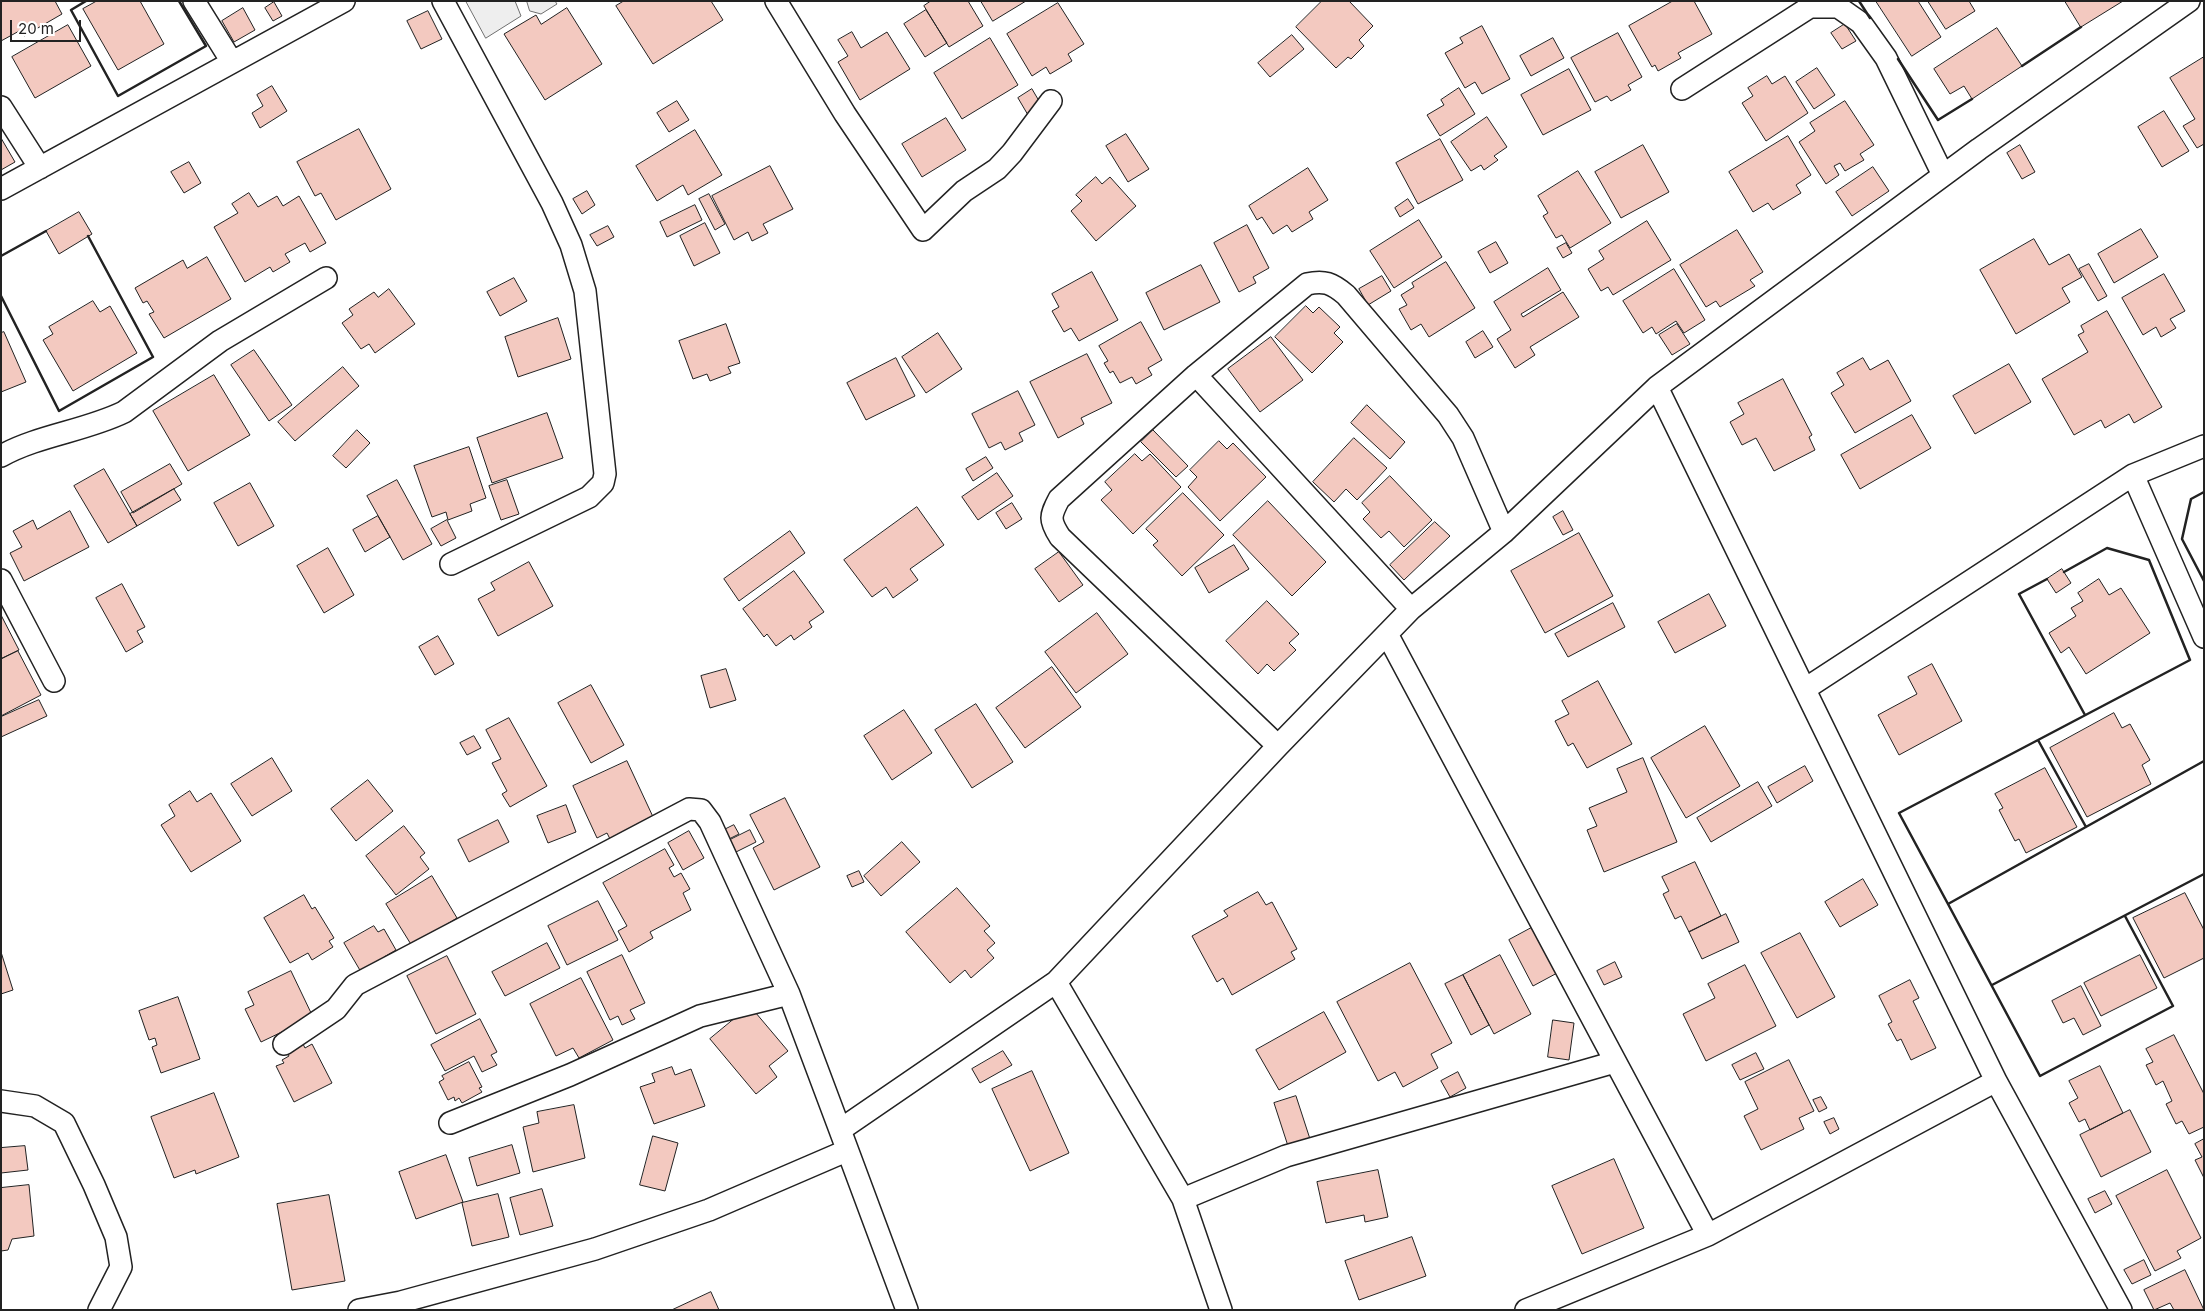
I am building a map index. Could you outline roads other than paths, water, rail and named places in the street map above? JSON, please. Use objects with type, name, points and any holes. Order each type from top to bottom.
[{"type":"street","points":[[194,1],[232,62]]},
{"type":"street","points":[[1,189],[344,1]]},
{"type":"street","points":[[443,1],[552,203],[571,245],[585,291],[605,474],[603,482],[589,497],[451,564]]},
{"type":"street","points":[[776,1],[845,114],[923,230],[964,191],[997,169],[1012,153],[1051,100]]},
{"type":"street","points":[[840,1130],[1056,982],[1278,746],[1411,609],[1504,532],[1657,387],[1943,175],[2189,1]]},
{"type":"street","points":[[1682,89],[1810,6],[1838,7],[1861,23],[1886,58],[1943,175]]},
{"type":"street","points":[[1,107],[40,168]]},
{"type":"street","points":[[1,456],[24,446],[110,419],[124,412],[220,341],[326,278]]},
{"type":"street","points":[[1278,746],[1060,537],[1052,525],[1051,514],[1059,499],[1196,376],[1307,284],[1322,281],[1335,286],[1464,438],[1504,532]]},
{"type":"street","points":[[1196,376],[1411,609]]},
{"type":"street","points":[[1657,387],[1996,1082],[2121,1310]]},
{"type":"street","points":[[1805,689],[2133,475],[2204,446]]},
{"type":"street","points":[[2133,475],[2204,637]]},
{"type":"street","points":[[1,580],[54,681]]},
{"type":"street","points":[[1387,634],[1708,1236]]},
{"type":"street","points":[[284,1044],[336,1009],[355,986],[689,809],[700,810],[710,822],[789,994],[840,1130],[846,1151],[907,1310]]},
{"type":"street","points":[[1056,982],[1183,1199],[1221,1310]]},
{"type":"street","points":[[450,1123],[570,1075],[700,1016],[789,994]]},
{"type":"street","points":[[1183,1199],[1286,1156],[1615,1062]]},
{"type":"street","points":[[1526,1310],[1708,1236],[1996,1082]]},
{"type":"street","points":[[1,1100],[35,1106],[64,1123],[94,1185],[116,1237],[121,1267],[99,1310]]},
{"type":"street","points":[[359,1310],[401,1302],[595,1249],[709,1210],[846,1151]]}]
